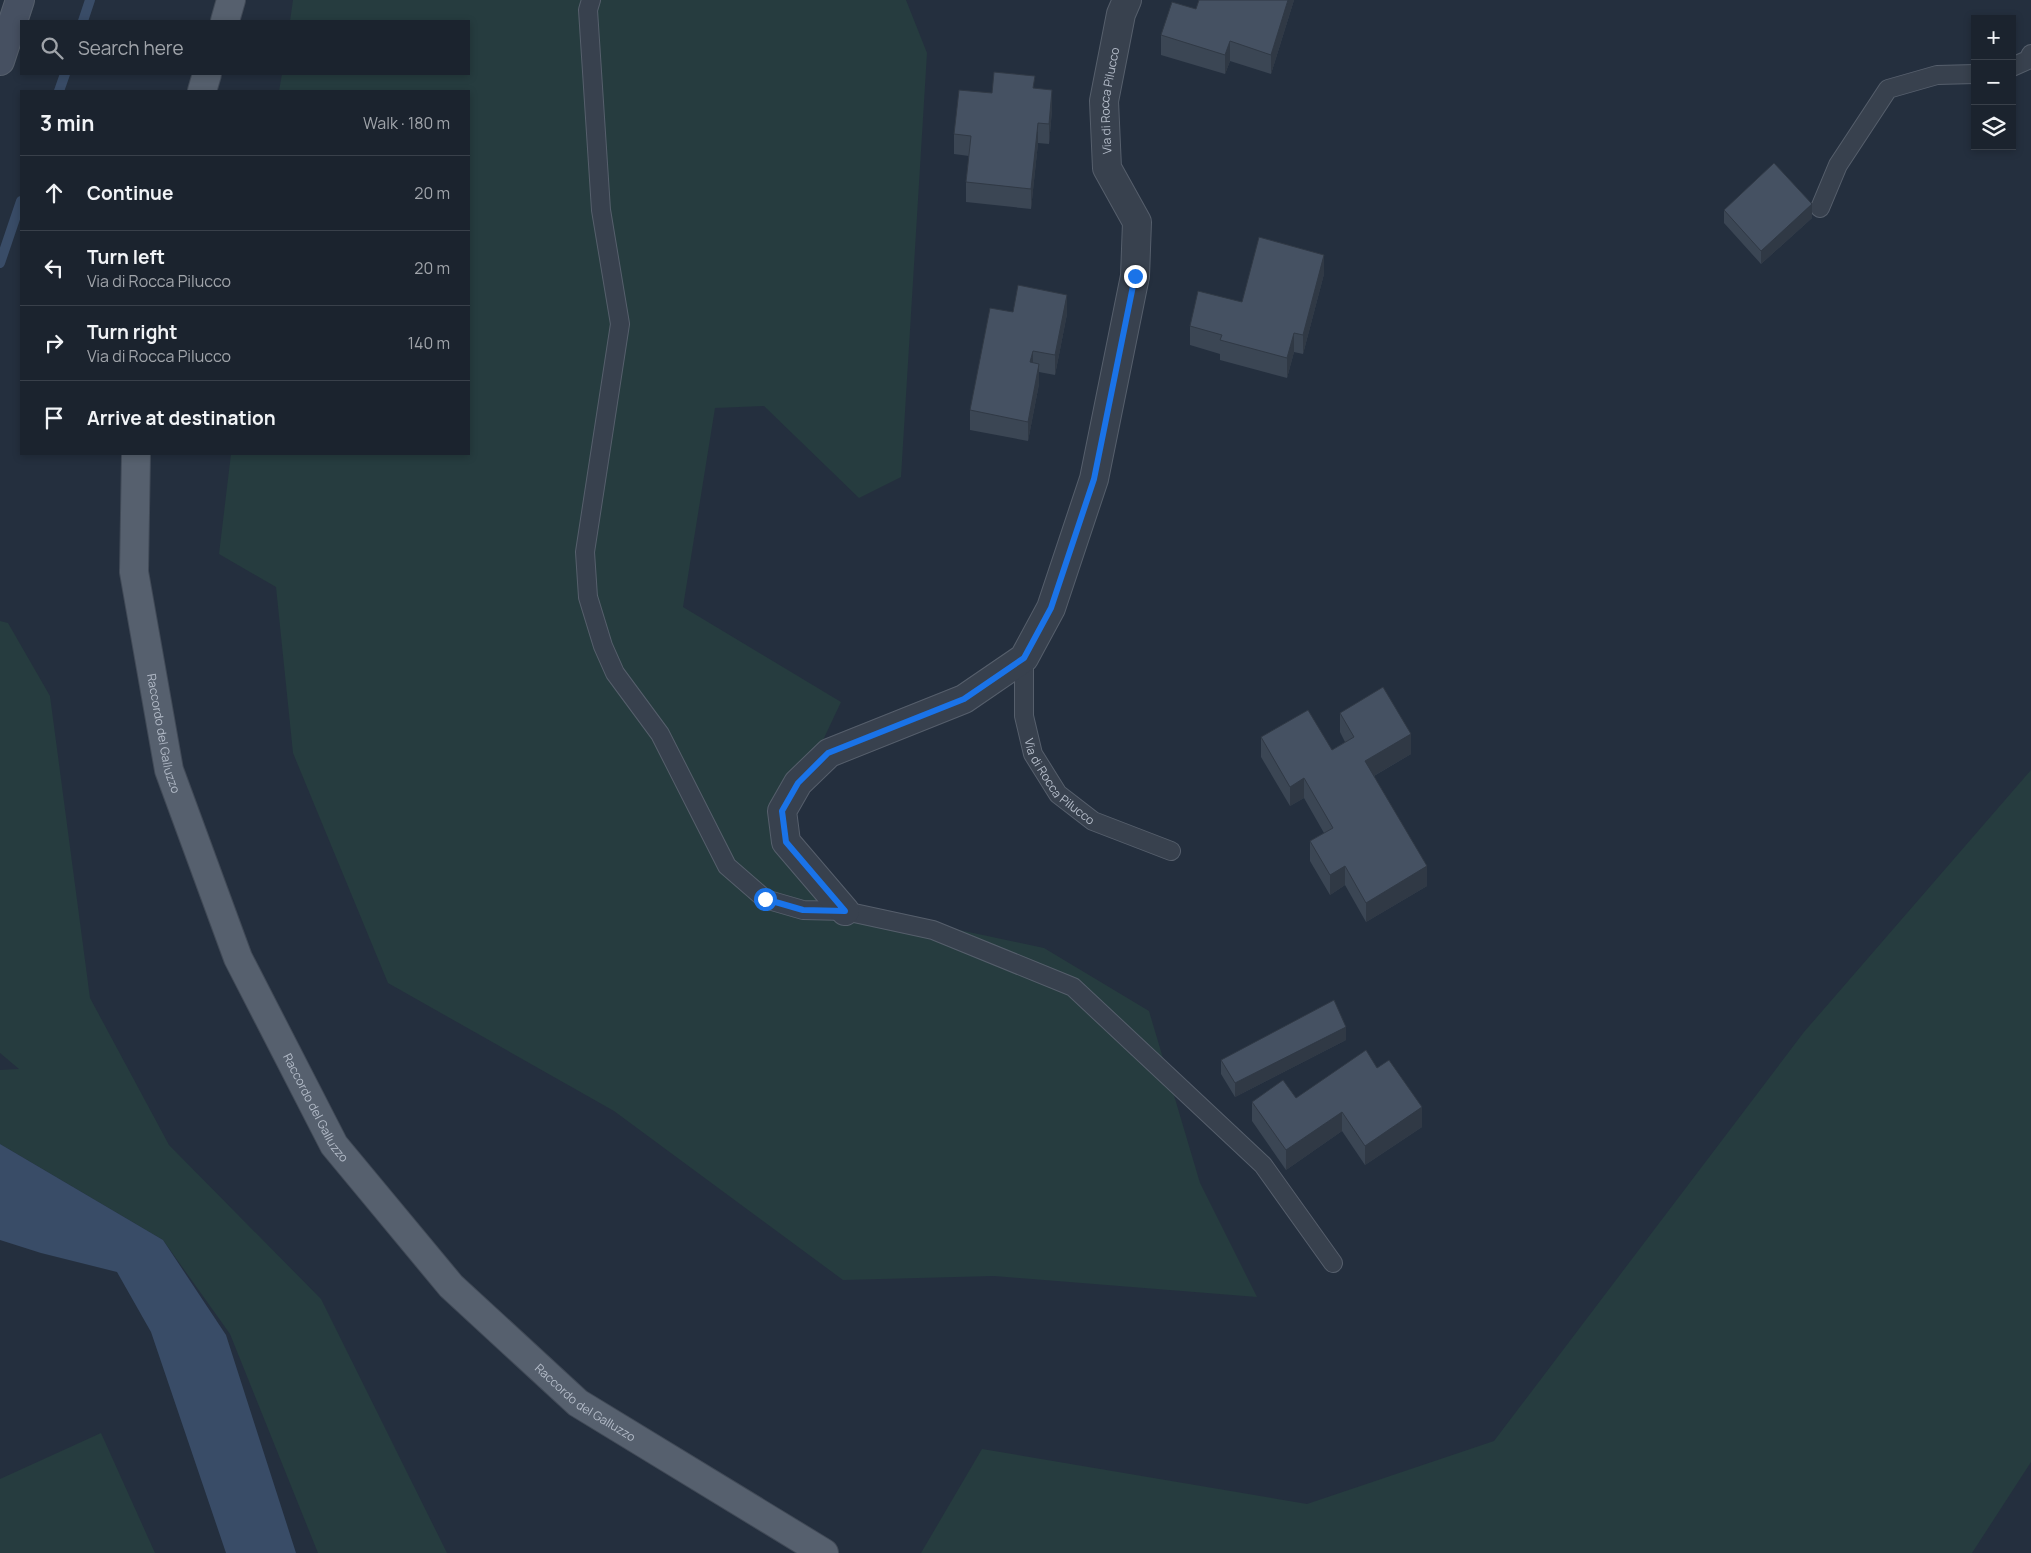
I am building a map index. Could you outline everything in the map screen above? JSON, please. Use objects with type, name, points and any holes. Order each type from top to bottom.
[{"type":"main road","points":[[0,61],[20,0]]},
{"type":"main road","points":[[224,20],[231,0]]},
{"type":"main road","points":[[202,90],[207,75]]},
{"type":"main road","name":"Raccordo del Galluzzo","points":[[136,455],[134,572],[169,770],[238,958],[334,1146],[451,1286],[578,1403],[824,1553]]},
{"type":"street","name":"Via di Rocca Pilucco","points":[[845,911],[786,842],[782,811],[798,783],[828,753],[964,699],[1024,658],[1051,608],[1094,479],[1135,276],[1137,222],[1107,168],[1104,101],[1121,14],[1127,0]]},
{"type":"lane","points":[[591,0],[588,10],[601,210],[620,324],[586,542],[588,597],[603,646],[615,673],[660,734],[727,866],[765,899],[803,910],[845,911],[933,930],[1073,987],[1263,1165],[1333,1263]]},
{"type":"lane","points":[[2016,66],[2028,60],[2031,54]]},
{"type":"lane","points":[[1820,208],[1838,165],[1888,89],[1937,75],[1971,74]]},
{"type":"lane","name":"Via di Rocca Pilucco","points":[[1024,658],[1024,716],[1033,754],[1058,794],[1093,821],[1171,851]]},
{"type":"green space","points":[[293,0],[906,0],[927,53],[901,477],[859,498],[764,406],[715,408],[683,607],[841,702],[774,844],[832,903],[1044,948],[1149,1011],[1200,1183],[1257,1297],[994,1276],[843,1280],[614,1111],[388,983],[293,753],[276,587],[219,554],[231,455],[470,455],[470,90],[279,90],[282,75],[470,75],[470,20],[290,20]]},
{"type":"green space","points":[[0,621],[8,623],[50,696],[90,998],[169,1145],[321,1299],[447,1553],[318,1553],[230,1334],[163,1240],[0,1144],[0,1070],[19,1069],[0,1053]]},
{"type":"green space","points":[[2031,770],[2031,1462],[1972,1553],[921,1553],[982,1449],[1307,1504],[1494,1441],[1804,1032]]},
{"type":"green space","points":[[101,1433],[155,1553],[0,1553],[0,1479]]},
{"type":"water","points":[[0,1144],[163,1240],[226,1335],[296,1553],[226,1553],[151,1332],[117,1272],[41,1253],[0,1240]]},
{"type":"building","points":[[1199,0],[1288,0],[1271,55],[1230,41],[1225,55],[1161,35],[1172,2],[1196,9]]},
{"type":"building","points":[[994,72],[1035,76],[1033,88],[1052,90],[1049,124],[1038,123],[1031,189],[966,182],[971,136],[954,134],[959,90],[992,93]]},
{"type":"building","points":[[1774,163],[1812,204],[1761,251],[1724,210]]},
{"type":"building","points":[[1259,237],[1324,255],[1303,335],[1294,333],[1287,358],[1220,340],[1222,335],[1190,326],[1198,291],[1242,302]]},
{"type":"building","points":[[1018,285],[1067,295],[1055,355],[1033,351],[1030,362],[1039,364],[1028,422],[970,410],[990,308],[1013,312]]},
{"type":"building","points":[[1383,687],[1411,734],[1365,761],[1427,866],[1366,903],[1345,866],[1330,875],[1310,841],[1333,828],[1304,778],[1290,787],[1261,737],[1308,710],[1332,750],[1354,737],[1340,713]]},
{"type":"building","points":[[1334,1000],[1346,1027],[1235,1083],[1221,1060]]},
{"type":"building","points":[[1366,1050],[1377,1068],[1389,1060],[1422,1107],[1365,1146],[1342,1112],[1286,1150],[1252,1102],[1283,1080],[1296,1098]]},
{"type":"waterway","points":[[83,20],[90,0]]},
{"type":"waterway","points":[[59,90],[65,75]]},
{"type":"waterway","points":[[0,263],[20,204]]},
{"type":"route","points":[[765,899],[803,910],[845,911],[786,842],[782,811],[798,783],[828,753],[964,699],[1024,658],[1051,608],[1094,479],[1135,276]]}]
